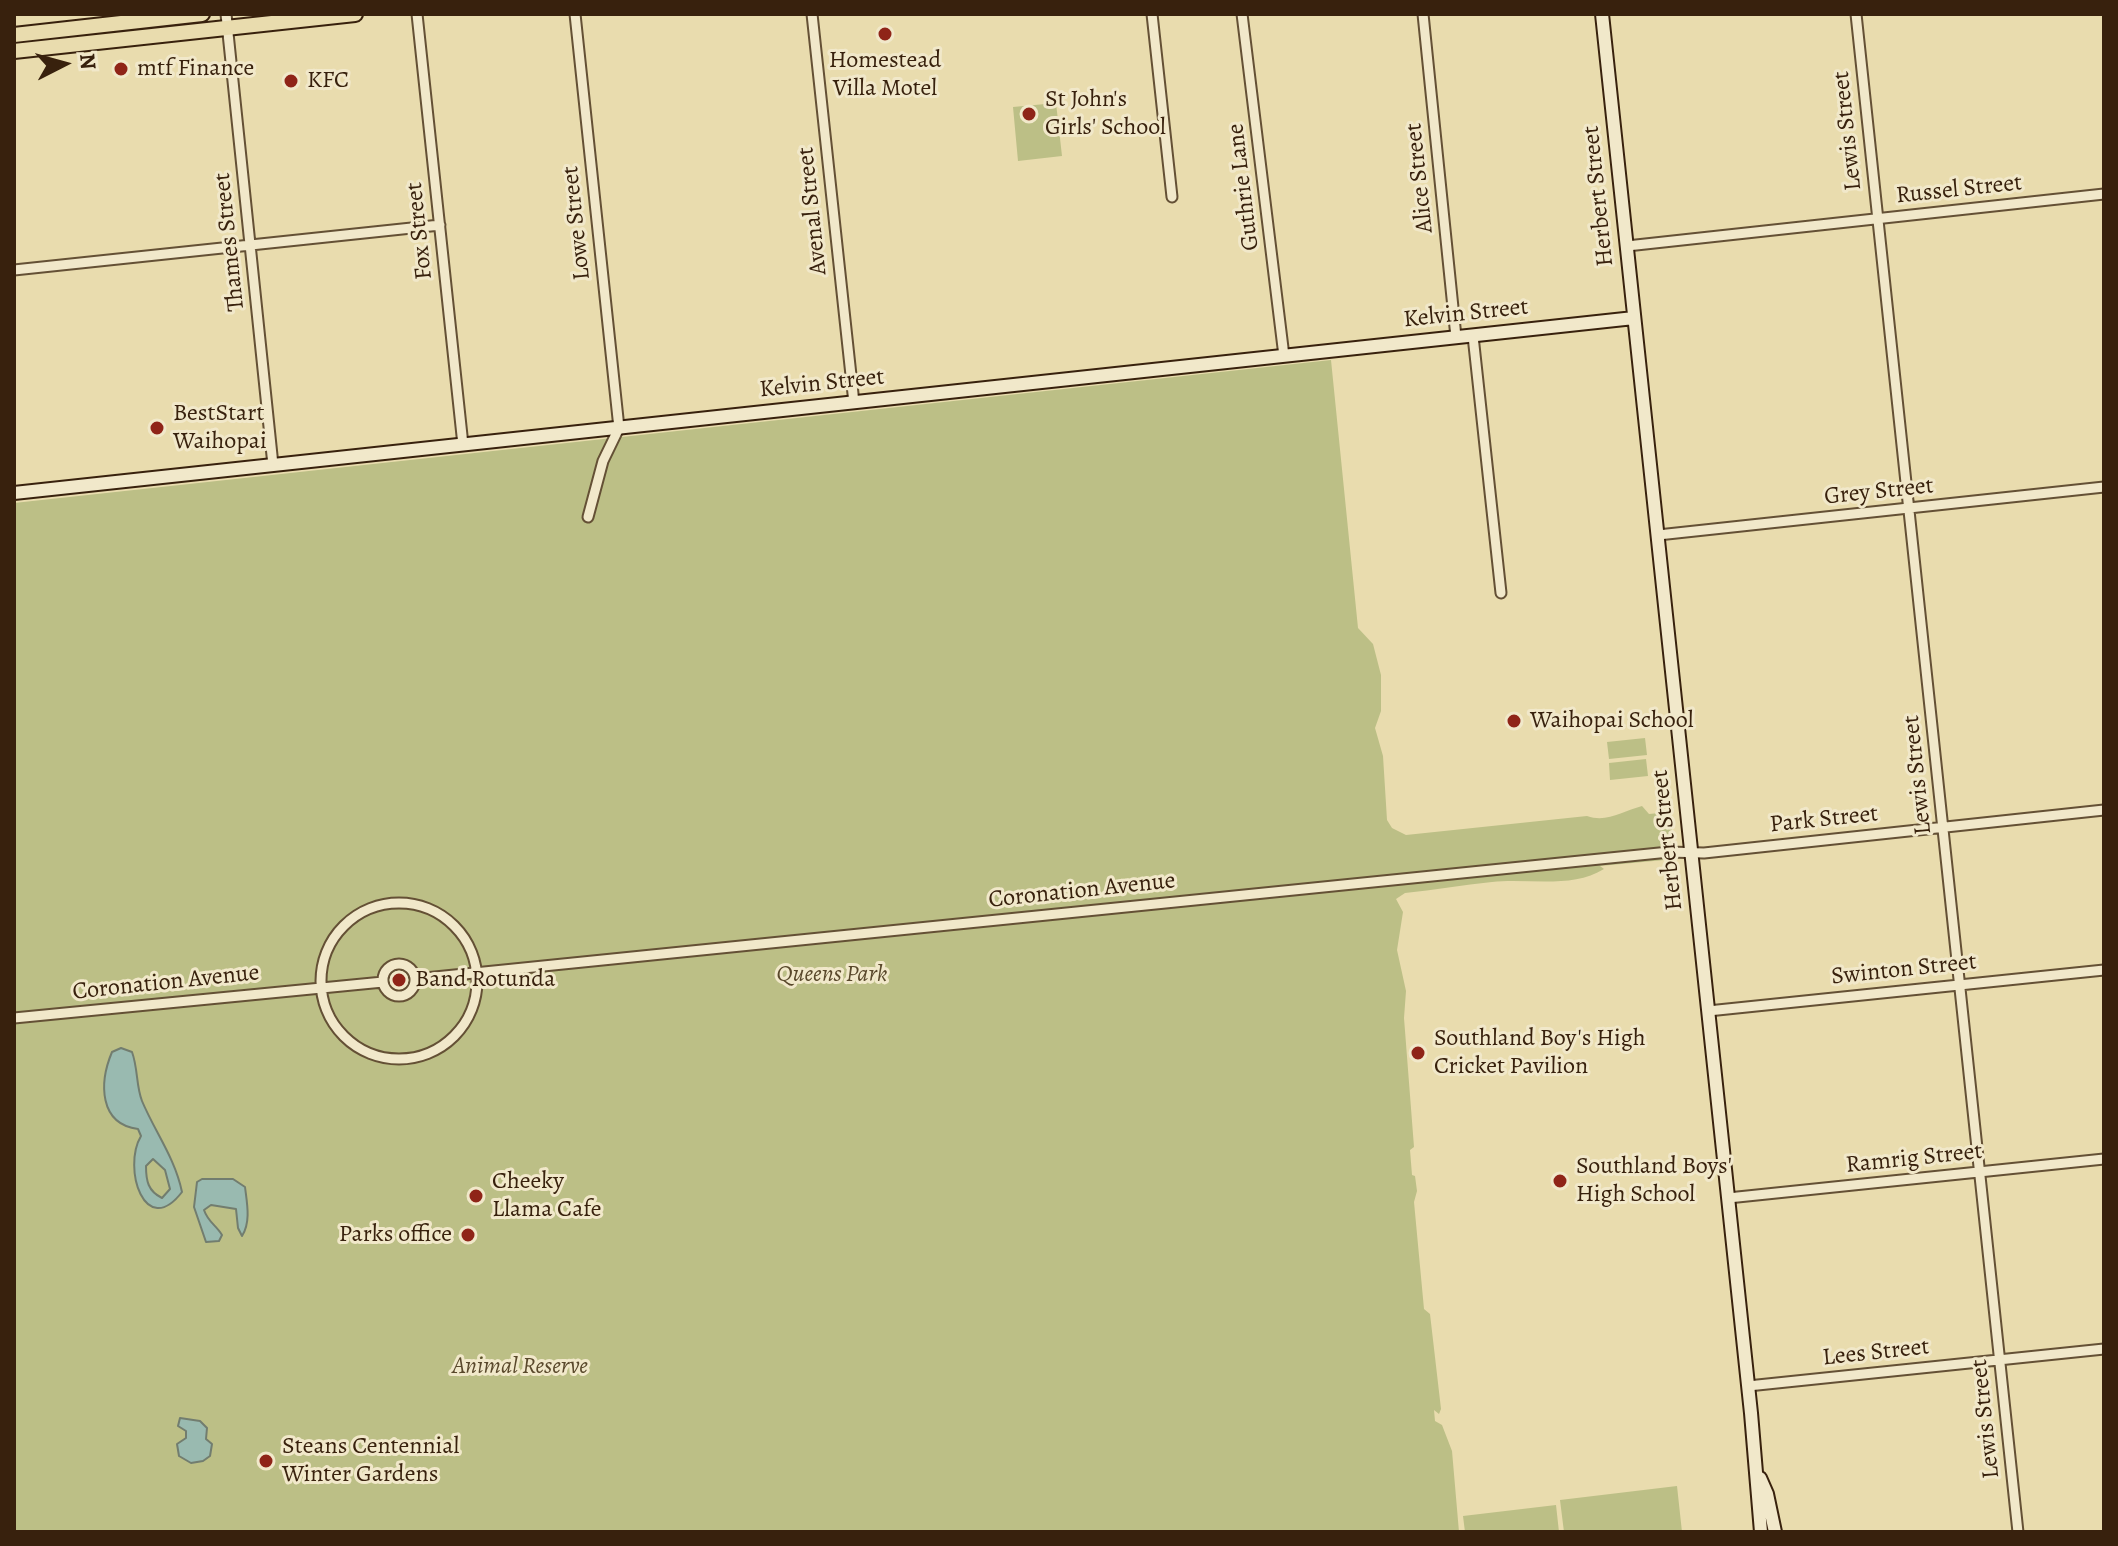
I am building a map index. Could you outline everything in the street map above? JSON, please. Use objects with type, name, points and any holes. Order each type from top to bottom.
[{"type":"main road","points":[[14,35],[202,14]]},
{"type":"main road","points":[[14,51],[227,21],[355,14]]},
{"type":"main road","name":"Herbert Street","points":[[1602,14],[1761,1532]]},
{"type":"main road","name":"Kelvin Street","points":[[14,493],[1634,318]]},
{"type":"main road","name":"Herbert Street","points":[[1757,1471],[1767,1494],[1775,1532]]},
{"type":"street","name":"Fox Street","points":[[417,14],[463,445]]},
{"type":"street","name":"Lowe Street","points":[[575,14],[619,428]]},
{"type":"street","name":"Avenal Street","points":[[812,14],[854,403]]},
{"type":"street","points":[[1152,14],[1172,197]]},
{"type":"street","name":"Guthrie Lane","points":[[1242,14],[1284,356]]},
{"type":"street","name":"Alice Street","points":[[1423,14],[1456,337]]},
{"type":"street","name":"Lewis Street","points":[[1856,14],[2018,1532]]},
{"type":"street","name":"Thames Street","points":[[227,21],[273,465]]},
{"type":"street","name":"Russel Street","points":[[1627,246],[2104,194]]},
{"type":"street","points":[[14,270],[440,225]]},
{"type":"street","points":[[1473,336],[1501,593]]},
{"type":"street","points":[[588,517],[603,461],[619,428]]},
{"type":"street","name":"Grey Street","points":[[1658,535],[2104,487]]},
{"type":"street","name":"Park Street","points":[[1691,853],[2104,810]]},
{"type":"street","name":"Coronation Avenue","points":[[415,979],[1669,852],[1691,853]]},
{"type":"street","points":[[401,903],[423,906],[443,916],[460,932],[471,951],[477,973],[477,992],[472,1011],[449,1042],[432,1052],[396,1060],[378,1057],[346,1039],[333,1024],[321,988],[322,966],[342,927],[369,910],[401,903]]},
{"type":"street","points":[[400,964],[410,969],[415,979],[413,988],[401,996],[391,994],[383,982],[386,971],[400,964]]},
{"type":"street","name":"Swinton Street","points":[[1708,1011],[2104,970]]},
{"type":"street","name":"Coronation Avenue","points":[[14,1018],[383,982]]},
{"type":"street","name":"Ramrig Street","points":[[1728,1198],[2104,1159]]},
{"type":"street","name":"Lees Street","points":[[1748,1386],[2104,1349]]},
{"type":"green space","points":[[1056,103],[1062,156],[1018,161],[1013,107]]},
{"type":"green space","name":"Queens Park","points":[[1331,360],[1358,628],[1373,644],[1381,675],[1381,711],[1375,728],[1383,756],[1387,820],[1392,828],[1406,835],[1587,816],[1601,818],[1642,806],[1649,814],[1670,812],[1675,859],[1600,866],[1604,869],[1578,879],[1492,882],[1405,893],[1396,899],[1403,912],[1397,950],[1406,991],[1404,1018],[1414,1147],[1410,1150],[1417,1191],[1414,1202],[1424,1309],[1430,1314],[1441,1409],[1439,1414],[1434,1410],[1435,1421],[1442,1425],[1452,1451],[1459,1532],[14,1532],[14,503]]},
{"type":"green space","points":[[1645,738],[1647,755],[1609,759],[1607,742]]},
{"type":"green space","points":[[1646,759],[1648,776],[1610,780],[1609,763]]},
{"type":"green space","points":[[1677,1486],[1682,1532],[1564,1532],[1560,1500]]},
{"type":"green space","points":[[1556,1505],[1559,1532],[1465,1532],[1463,1516]]},
{"type":"water","points":[[121,1048],[132,1052],[142,1101],[170,1156],[182,1192],[169,1205],[157,1208],[148,1204],[140,1194],[134,1165],[141,1136],[138,1129],[125,1126],[109,1111],[104,1089],[112,1052]],"holes":[[[153,1159],[165,1170],[170,1189],[162,1198],[149,1185],[146,1166]]]},
{"type":"water","points":[[202,1179],[233,1179],[245,1187],[247,1219],[242,1236],[236,1209],[211,1205],[204,1210],[222,1235],[219,1241],[206,1242],[194,1207],[197,1182]]},
{"type":"water","points":[[180,1418],[200,1421],[207,1428],[206,1439],[212,1444],[210,1456],[203,1461],[191,1463],[179,1456],[177,1444],[186,1438],[186,1431],[178,1426]]},
{"type":"place","name":"Homestead Villa Motel","points":[[885,34]]},
{"type":"place","name":"mtf Finance","points":[[121,69]]},
{"type":"place","name":"KFC","points":[[291,81]]},
{"type":"place","name":"St John's Girls' School","points":[[1029,114]]},
{"type":"place","name":"BestStart Waihopai","points":[[157,428]]},
{"type":"place","name":"Waihopai School","points":[[1514,721]]},
{"type":"place","name":"Band Rotunda","points":[[399,980]]},
{"type":"place","name":"Southland Boy's High Cricket Pavilion","points":[[1418,1053]]},
{"type":"place","name":"Southland Boys' High School","points":[[1560,1181]]},
{"type":"place","name":"Cheeky Llama Cafe","points":[[476,1196]]},
{"type":"place","name":"Parks office","points":[[468,1235]]},
{"type":"place","name":"Steans Centennial Winter Gardens","points":[[266,1461]]},
{"type":"park label","name":"Animal Reserve","points":[[520,1367]]}]
